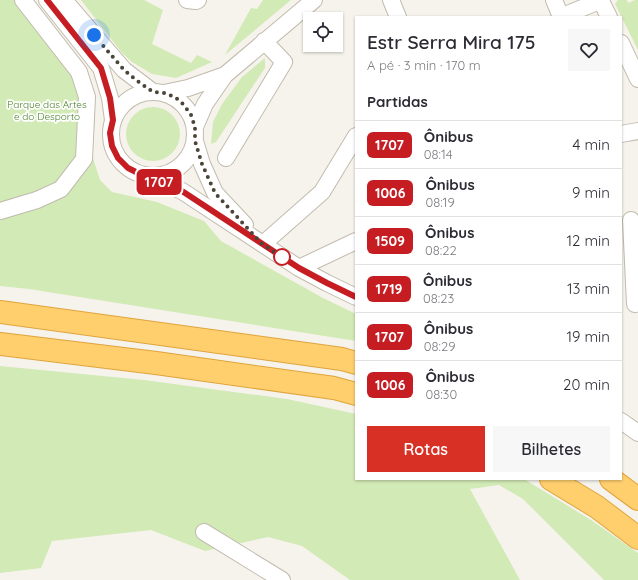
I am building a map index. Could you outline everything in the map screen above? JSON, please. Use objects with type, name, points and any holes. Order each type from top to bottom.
[{"type":"highway","points":[[0,312],[334,358],[355,363]]},
{"type":"highway","points":[[0,344],[156,363],[334,388],[355,394]]},
{"type":"highway","points":[[553,480],[597,507],[638,538]]},
{"type":"highway","points":[[612,480],[638,499]]},
{"type":"street","points":[[0,211],[37,200],[61,189],[84,159],[87,97],[80,72],[23,0]]},
{"type":"street","points":[[47,0],[101,68],[110,98],[113,120]]},
{"type":"street","points":[[64,0],[124,70],[158,92],[175,97],[184,105],[191,115],[202,164],[215,193],[262,244]]},
{"type":"street","points":[[187,0],[198,0]]},
{"type":"street","points":[[140,174],[154,177],[168,174],[181,166],[190,155],[205,104],[225,75],[314,0]]},
{"type":"street","points":[[391,0],[398,16]]},
{"type":"street","points":[[554,0],[561,16]]},
{"type":"street","points":[[563,16],[602,0],[609,16]]},
{"type":"street","points":[[226,158],[284,62],[264,41]]},
{"type":"street","points":[[622,45],[638,79]]},
{"type":"street","points":[[225,75],[188,88],[139,94],[128,100],[119,109],[113,120],[110,133],[112,146],[118,158],[128,168],[182,191],[299,268],[355,296]]},
{"type":"street","points":[[622,134],[638,131]]},
{"type":"street","points":[[262,244],[322,192],[355,138]]},
{"type":"street","points":[[630,220],[635,304]]},
{"type":"street","points":[[299,268],[355,241]]},
{"type":"street","points":[[622,422],[638,433]]},
{"type":"street","points":[[204,532],[272,578]]},
{"type":"green space","name":"Parque das Artes e do Desporto","points":[[0,0],[30,0],[93,96],[95,118],[92,155],[100,180],[112,192],[157,202],[204,221],[221,241],[323,298],[355,314],[355,341],[29,289],[0,286]]},
{"type":"green space","points":[[81,0],[144,0],[163,10],[152,44],[191,63],[197,55],[212,62],[176,78],[152,74],[132,62],[122,53]]},
{"type":"green space","points":[[263,0],[291,0],[225,55],[251,8],[257,9]]},
{"type":"green space","points":[[618,0],[627,0],[628,3],[638,0],[638,50],[622,16],[615,4]]},
{"type":"green space","points":[[265,58],[265,68],[216,142],[211,144],[213,122],[222,104],[242,77]]},
{"type":"green space","points":[[148,107],[158,107],[168,111],[176,119],[180,129],[180,139],[176,149],[168,157],[158,161],[148,161],[138,157],[130,149],[126,139],[126,129],[130,119],[138,111]]},
{"type":"green space","points":[[0,366],[144,380],[287,399],[355,414],[355,480],[526,480],[591,520],[638,553],[638,580],[604,580],[523,499],[499,485],[470,489],[520,580],[350,580],[302,546],[268,537],[205,551],[151,530],[52,541],[41,568],[0,573]]},
{"type":"bus line","name":"1707","points":[[47,0],[101,68],[110,98],[113,120],[110,133],[112,146],[118,158],[128,168],[182,191],[299,268],[355,297]]},
{"type":"route","points":[[94,35],[124,70],[136,80],[153,92],[164,93],[175,97],[184,105],[191,115],[195,127],[195,141],[202,164],[215,193],[262,244],[287,260],[282,257]]}]
